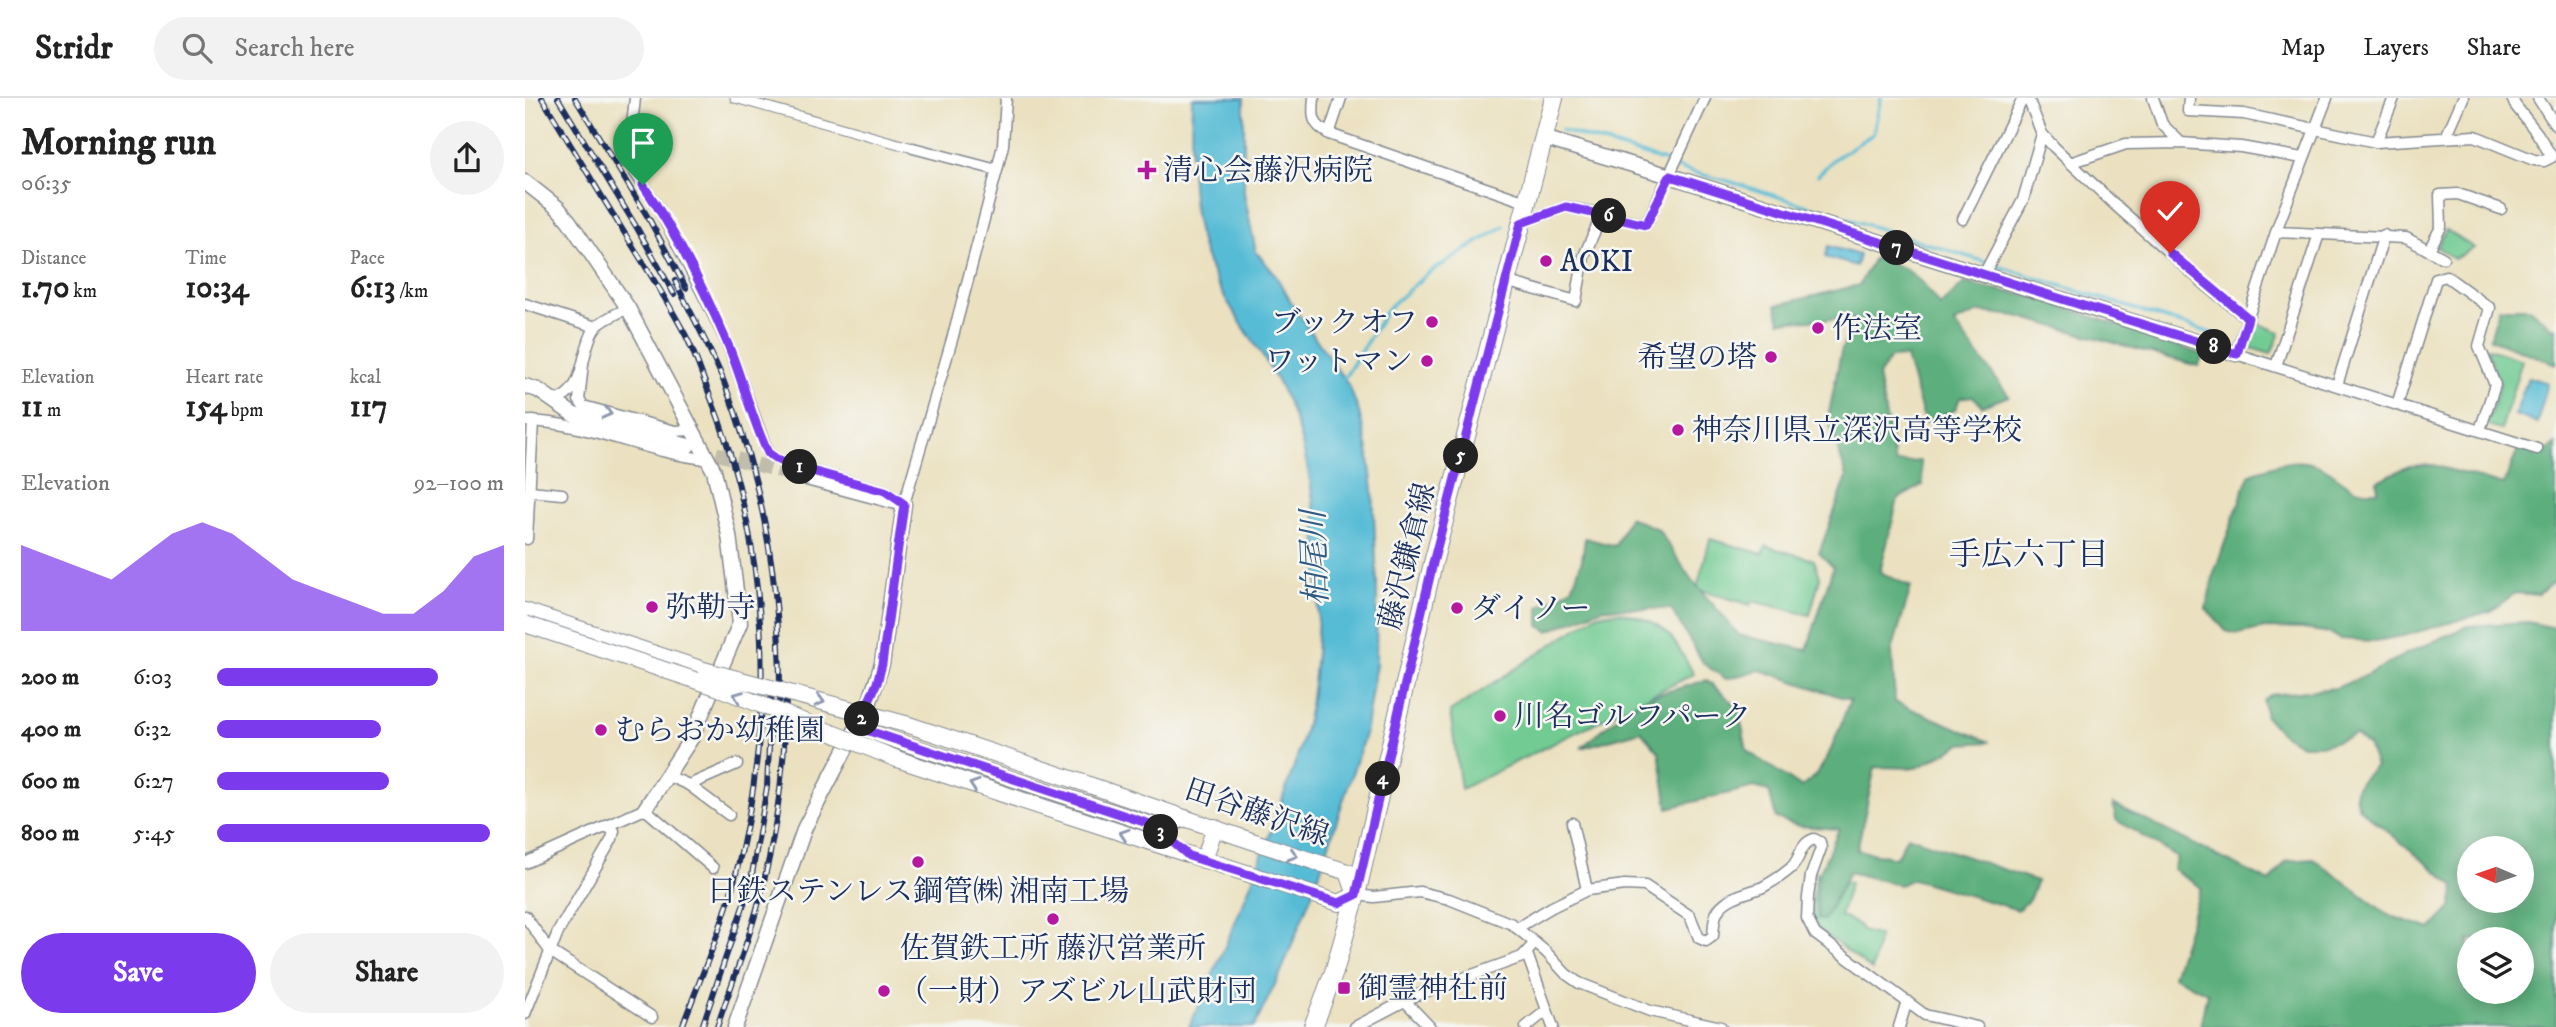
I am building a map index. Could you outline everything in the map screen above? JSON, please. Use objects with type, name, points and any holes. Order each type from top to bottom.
[{"type":"main road","name":"藤沢鎌倉線","points":[[1313,1027],[1334,972],[1356,895],[1433,563],[1554,98]]},
{"type":"main road","name":"田谷藤沢線","points":[[525,611],[707,671],[909,725],[1215,827],[1257,844],[1348,872],[1356,895],[1339,903],[1246,874],[897,759],[719,688],[525,624]]},
{"type":"main road","points":[[1197,858],[1215,827]]},
{"type":"street","points":[[635,98],[629,152],[634,172],[658,207],[713,313],[740,374],[754,420],[768,453],[778,460],[808,470],[885,491],[904,504]]},
{"type":"street","points":[[735,98],[997,170]]},
{"type":"street","points":[[735,1027],[805,827],[877,683],[882,664],[904,504],[953,336],[997,170],[1003,145],[1006,98]]},
{"type":"street","points":[[1314,98],[1315,122],[1318,128],[1329,134],[1526,202]]},
{"type":"street","points":[[1329,134],[1341,98]]},
{"type":"street","points":[[1521,223],[1566,207],[1646,225],[1705,98]]},
{"type":"street","points":[[1963,219],[2020,104],[2027,98],[2042,134],[2070,163],[2207,286],[2248,318]]},
{"type":"street","points":[[2153,98],[2162,124],[2181,143]]},
{"type":"street","points":[[2189,98],[2188,111],[2244,114],[2376,142],[2475,136],[2534,160],[2544,161],[2552,157],[2512,98]]},
{"type":"street","points":[[2237,354],[2302,158],[2327,98]]},
{"type":"street","points":[[2376,142],[2394,98]]},
{"type":"street","points":[[2445,137],[2463,98]]},
{"type":"street","points":[[2542,100],[2556,126]]},
{"type":"street","points":[[1985,274],[2023,200],[2042,134]]},
{"type":"street","points":[[1543,138],[1985,274],[2537,449]]},
{"type":"street","points":[[2070,163],[2126,144],[2181,143],[2241,147],[2302,158]]},
{"type":"street","points":[[525,182],[558,208],[628,308],[714,471],[723,504],[735,573],[740,623],[692,737],[645,809],[525,863]]},
{"type":"street","points":[[2429,250],[2441,227],[2440,195],[2458,194],[2501,209]]},
{"type":"street","points":[[1506,281],[1576,300],[1584,256],[1602,214]]},
{"type":"street","points":[[2277,232],[2406,238],[2443,258]]},
{"type":"street","points":[[2276,366],[2319,234]]},
{"type":"street","points":[[2337,385],[2384,236]]},
{"type":"street","points":[[2397,405],[2436,279],[2446,276],[2490,307],[2479,346],[2495,386],[2480,430]]},
{"type":"street","points":[[525,304],[596,327]]},
{"type":"street","points":[[554,401],[565,398],[574,389],[596,327],[628,308]]},
{"type":"street","points":[[583,364],[579,400],[583,406],[675,432],[691,430]]},
{"type":"street","points":[[525,386],[538,390],[575,415],[688,446]]},
{"type":"street","points":[[527,539],[529,421],[573,425],[681,456],[706,459]]},
{"type":"street","points":[[788,473],[904,504]]},
{"type":"street","points":[[529,491],[562,494]]},
{"type":"street","points":[[857,727],[1153,825],[1169,825],[1188,818]]},
{"type":"street","points":[[689,786],[737,764]]},
{"type":"street","points":[[668,776],[689,786],[729,815]]},
{"type":"street","points":[[645,809],[713,868]]},
{"type":"street","points":[[1572,823],[1587,890]]},
{"type":"street","points":[[1153,825],[1197,858]]},
{"type":"street","points":[[525,1014],[563,922],[612,839],[614,831],[606,826]]},
{"type":"street","points":[[1517,928],[1587,890],[1625,885],[1645,886],[1690,916],[1699,938],[1706,941],[1713,936],[1718,909],[1727,901],[1765,886],[1791,867],[1798,860],[1800,850],[1807,841],[1814,839],[1820,842],[1821,848],[1811,876],[1807,918],[1815,934],[1925,1015],[1977,1027]]},
{"type":"street","points":[[1356,895],[1374,897],[1420,892],[1506,920],[1579,983],[1650,1011],[1721,1027]]},
{"type":"street","points":[[525,916],[550,951],[652,1017]]},
{"type":"street","points":[[1355,1027],[1464,976],[1527,954],[1535,943]]},
{"type":"street","points":[[1527,954],[1553,1027]]},
{"type":"street","points":[[1899,1027],[1907,1000]]},
{"type":"street","points":[[1405,1002],[1430,1027]]},
{"type":"street","points":[[1526,1027],[1546,1011]]},
{"type":"green space","points":[[2446,230],[2474,248],[2454,259],[2437,247]]},
{"type":"green space","points":[[1874,258],[1906,269],[1923,284],[1940,306],[1964,283],[2039,298],[2204,355],[2198,366],[2017,316],[1979,312],[1954,323],[2009,396],[1982,406],[1973,396],[1960,398],[1955,410],[1925,423],[1906,357],[1890,358],[1878,376],[1895,463],[1920,461],[1923,485],[1898,499],[1880,572],[1911,587],[1892,651],[1895,702],[1990,742],[1961,744],[1917,768],[1875,767],[1857,850],[1896,858],[1907,836],[2037,881],[2029,900],[2018,910],[1913,879],[1899,885],[1849,872],[1824,920],[1818,919],[1818,876],[1839,829],[1798,826],[1776,818],[1769,791],[1754,787],[1668,808],[1659,752],[1641,731],[1581,748],[1645,698],[1707,680],[1738,707],[1747,751],[1801,787],[1811,780],[1826,760],[1850,700],[1760,670],[1726,679],[1704,664],[1671,609],[1603,608],[1549,631],[1539,626],[1539,607],[1572,588],[1582,560],[1585,538],[1615,546],[1629,517],[1658,529],[1691,579],[1739,635],[1807,650],[1833,567],[1819,553],[1847,477],[1828,418],[1841,352],[1854,319],[1780,321],[1776,305],[1859,285]]},
{"type":"green space","points":[[2499,308],[2529,308],[2553,328],[2556,327],[2556,364],[2490,339]]},
{"type":"green space","points":[[2256,323],[2280,332],[2271,354],[2248,347]]},
{"type":"green space","points":[[2485,348],[2522,360],[2501,430],[2490,427],[2487,423],[2500,384]]},
{"type":"green space","points":[[2556,444],[2556,579],[2538,595],[2515,593],[2491,611],[2403,636],[2375,641],[2340,639],[2330,633],[2303,629],[2265,628],[2238,634],[2226,631],[2206,609],[2214,573],[2249,475],[2289,462],[2309,463],[2329,471],[2356,489],[2378,491],[2377,481],[2409,466],[2433,465],[2504,485],[2518,449],[2540,455]]},
{"type":"green space","points":[[1710,539],[1763,554],[1766,546],[1814,560],[1820,577],[1810,615],[1752,601],[1751,605],[1697,589]]},
{"type":"green space","points":[[1620,612],[1648,621],[1666,632],[1694,674],[1461,789],[1450,712],[1598,614]]},
{"type":"green space","points":[[2528,622],[2556,628],[2556,1027],[2200,1027],[2207,993],[2173,976],[2201,888],[2173,869],[2177,857],[2116,820],[2113,804],[2270,882],[2286,861],[2314,859],[2388,915],[2431,929],[2451,908],[2455,886],[2359,808],[2356,789],[2376,766],[2368,745],[2355,735],[2324,745],[2302,745],[2282,734],[2266,717],[2263,701],[2270,695],[2336,688],[2468,626]]},
{"type":"green space","points":[[1817,872],[1850,883],[1840,916],[1859,925],[1862,931],[1879,936],[1872,970],[1817,928],[1812,907]]},
{"type":"water","points":[[1192,98],[1244,98],[1244,193],[1256,252],[1274,273],[1297,312],[1349,386],[1359,412],[1368,450],[1373,490],[1377,583],[1376,664],[1365,734],[1318,878],[1282,970],[1254,1027],[1189,1027],[1256,870],[1304,734],[1317,645],[1317,542],[1308,471],[1295,420],[1270,368],[1217,283],[1202,245],[1192,183]]},
{"type":"water","points":[[1828,246],[1859,255],[1856,266],[1825,257]]},
{"type":"water","points":[[2528,377],[2548,383],[2537,423],[2515,415]]},
{"type":"waterway","points":[[1818,175],[1834,159],[1873,134],[1881,98]]},
{"type":"waterway","points":[[1561,130],[2227,338]]},
{"type":"waterway","points":[[1340,379],[1345,377],[1388,308],[1427,274],[1504,226]]},
{"type":"tunnel","points":[[696,448],[788,473]]},
{"type":"railway","points":[[542,98],[663,294],[691,347],[728,448],[744,509],[755,570],[761,633],[761,695],[757,758],[748,820],[729,900],[682,1027]]},
{"type":"railway","points":[[558,98],[674,294]]},
{"type":"railway","points":[[575,98],[649,219],[686,288]]},
{"type":"railway","points":[[675,281],[722,377],[749,455],[773,576],[780,700]]},
{"type":"railway","points":[[702,1027],[750,886],[767,787],[772,687]]},
{"type":"railway","points":[[717,1027],[752,924],[768,865],[780,790],[786,688]]},
{"type":"place","name":"清心会藤沢病院","points":[[1147,170]]},
{"type":"place","name":"AOKI","points":[[1546,261]]},
{"type":"place","name":"ブックオフ","points":[[1432,322]]},
{"type":"place","name":"作法室","points":[[1818,328]]},
{"type":"place","name":"希望の塔","points":[[1771,357]]},
{"type":"place","name":"ワットマン","points":[[1427,361]]},
{"type":"place","name":"神奈川県立深沢高等学校","points":[[1678,430]]},
{"type":"place","name":"弥勒寺","points":[[652,607]]},
{"type":"place","name":"ダイソー","points":[[1457,608]]},
{"type":"place","name":"川名ゴルフパーク","points":[[1500,716]]},
{"type":"place","name":"むらおか幼稚園","points":[[601,730]]},
{"type":"place","name":"日鉄ステンレス鋼管㈱ 湘南工場","points":[[918,862]]},
{"type":"place","name":"佐賀鉄工所 藤沢営業所","points":[[1053,919]]},
{"type":"place","name":"御霊神社前","points":[[1344,988]]},
{"type":"place","name":"（一財）アズビル山武財団","points":[[884,991]]},
{"type":"district","name":"手広六丁目","points":[[2029,554]]},
{"type":"route","points":[[643,185],[685,257],[728,345],[768,453],[778,460],[808,470],[885,491],[904,504],[882,664],[869,704],[857,727],[1153,825],[1189,856],[1339,903],[1356,895],[1433,563],[1521,223],[1566,207],[1646,225],[1670,176],[2237,354],[2248,318],[2170,253]]},
{"type":"water label","name":"柏尾川","points":[[1314,558]]}]
